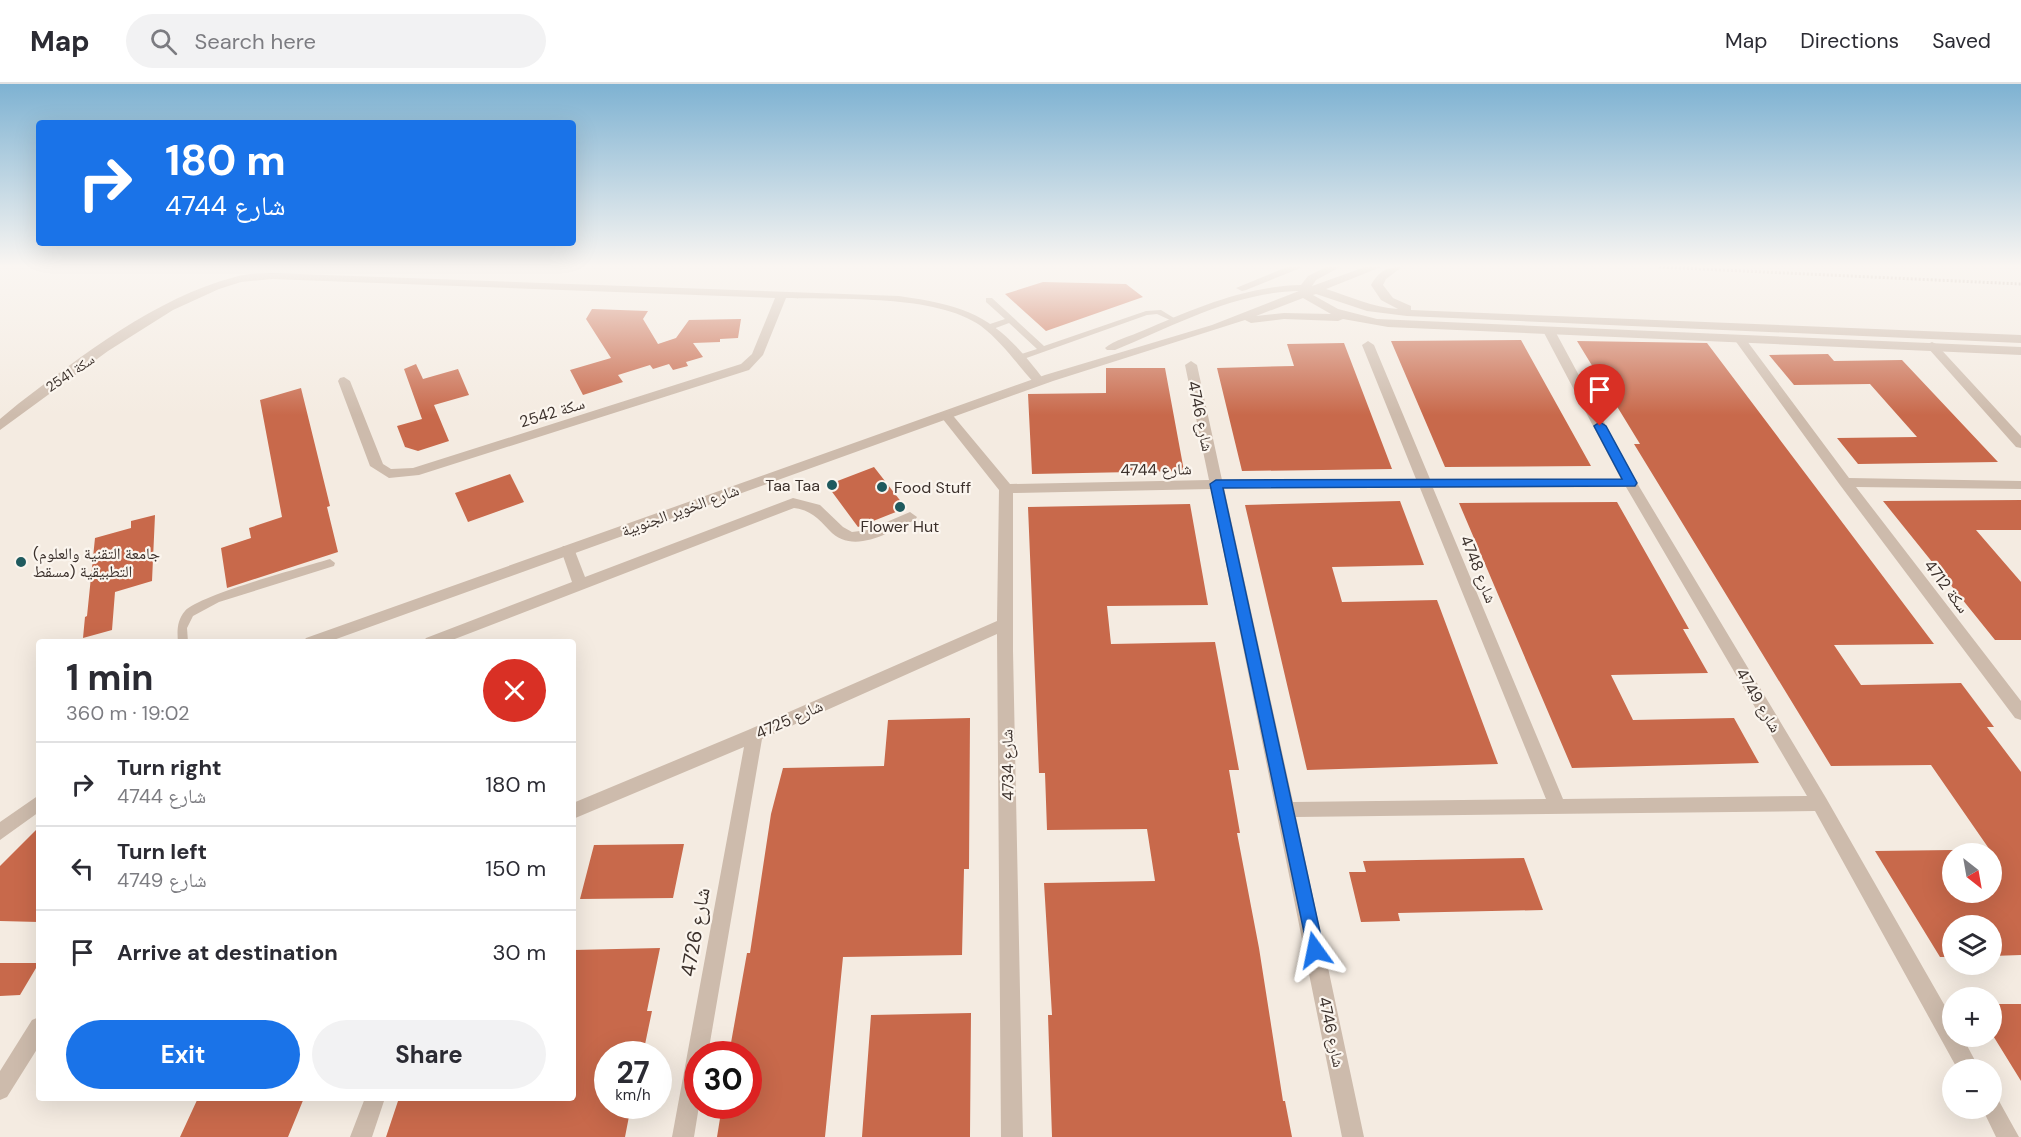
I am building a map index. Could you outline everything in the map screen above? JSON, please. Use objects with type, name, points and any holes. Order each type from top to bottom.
[{"type":"street","name":"سكة 2541","points":[[0,426],[12,413],[38,395],[159,316]]},
{"type":"street","name":"سكة 2542","points":[[344,381],[377,466],[389,474],[414,472],[746,367],[757,355],[773,316]]},
{"type":"street","name":"سكة 2541","points":[[972,316],[990,327],[1018,358],[1044,380]]},
{"type":"street","name":"شارع الخوير الجنوبية","points":[[1044,380],[1175,316]]},
{"type":"street","points":[[1110,348],[1194,316]]},
{"type":"street","name":"شارع الخوير الجنوبية","points":[[323,639],[1044,380],[1216,327],[1244,316]]},
{"type":"street","points":[[1216,327],[1283,316]]},
{"type":"street","points":[[1287,316],[1388,324],[2021,351]]},
{"type":"street","points":[[1347,316],[1359,320]]},
{"type":"street","points":[[1467,316],[2021,339]]},
{"type":"street","name":"4749 شارع","points":[[1549,330],[1630,483],[1820,803],[1964,1059]]},
{"type":"street","name":"سكة 4712","points":[[1740,339],[1845,482],[2021,713]]},
{"type":"street","name":"4748 شارع","points":[[1368,345],[1557,806]]},
{"type":"street","points":[[1932,346],[2021,444]]},
{"type":"street","name":"4746 شارع","points":[[1191,365],[1353,1137]]},
{"type":"street","points":[[946,415],[1006,489]]},
{"type":"street","points":[[1845,482],[2021,485]]},
{"type":"street","name":"4744 شارع","points":[[1006,489],[1216,484],[1630,483]]},
{"type":"street","name":"4734 شارع","points":[[1006,489],[1003,625],[1012,980],[1012,1137]]},
{"type":"street","points":[[439,639],[793,503],[808,504],[818,509],[841,532],[852,537],[863,536],[910,517]]},
{"type":"street","points":[[568,550],[580,585]]},
{"type":"street","name":"4725 شارع","points":[[576,810],[754,735],[1003,625]]},
{"type":"street","name":"4726 شارع","points":[[683,1137],[754,735]]},
{"type":"street","points":[[1286,810],[1820,803]]},
{"type":"street","points":[[3,824],[36,804]]},
{"type":"street","points":[[0,1090],[36,1032]]},
{"type":"street","points":[[361,1137],[374,1101]]},
{"type":"street","points":[[1998,1119],[2008,1137]]},
{"type":"lane","points":[[1006,316],[1043,350]]},
{"type":"lane","points":[[1018,358],[1140,316]]},
{"type":"lane","points":[[1166,316],[1170,318]]},
{"type":"lane","points":[[990,327],[1010,320]]},
{"type":"lane","points":[[183,639],[182,628],[189,613],[215,599],[330,563]]},
{"type":"building","points":[[588,316],[645,316],[643,319],[658,344],[676,338],[689,320],[741,319],[738,338],[720,339],[720,342],[693,343],[703,357],[686,362],[688,366],[673,370],[669,364],[653,369],[650,365],[618,375],[623,382],[583,395],[570,370],[611,358],[586,319]]},
{"type":"building","points":[[1030,316],[1088,316],[1046,331]]},
{"type":"building","points":[[1521,340],[1591,466],[1445,467],[1391,341]]},
{"type":"building","points":[[1577,341],[1707,343],[1934,644],[1834,645],[1861,685],[1961,683],[1994,727],[1987,727],[2021,772],[2021,955],[2002,956],[2002,915],[1942,915],[1942,957],[1940,957],[1875,851],[1942,850],[1942,903],[2002,903],[2002,843],[1985,843],[1931,765],[1831,766],[1634,444],[1640,444]]},
{"type":"building","points":[[1344,343],[1392,469],[1242,471],[1217,368],[1294,366],[1287,344]]},
{"type":"building","points":[[1828,354],[1834,361],[1902,360],[1998,462],[1858,464],[1837,438],[1917,437],[1870,384],[1794,385],[1769,355]]},
{"type":"building","points":[[416,364],[423,379],[458,369],[469,395],[434,405],[449,441],[418,451],[405,447],[397,426],[422,419],[404,369]]},
{"type":"building","points":[[1106,368],[1165,368],[1184,471],[1032,474],[1028,394],[1106,393]]},
{"type":"building","points":[[301,388],[330,506],[327,507],[338,552],[227,588],[221,548],[251,538],[249,528],[282,517],[260,400]]},
{"type":"building","points":[[874,467],[906,508],[858,527],[827,485]]},
{"type":"building","points":[[510,474],[524,502],[468,522],[455,493]]},
{"type":"building","points":[[2021,500],[2021,530],[1976,530],[2021,582],[2021,640],[1995,640],[1883,501]]},
{"type":"building","points":[[1400,501],[1424,565],[1332,567],[1342,602],[1437,600],[1498,764],[1307,770],[1245,505]]},
{"type":"building","points":[[1617,502],[1689,629],[1683,629],[1708,673],[1611,675],[1633,720],[1734,718],[1759,763],[1572,768],[1459,503]]},
{"type":"building","points":[[1190,504],[1208,605],[1107,606],[1111,644],[1215,642],[1239,770],[1229,770],[1240,833],[1237,833],[1259,948],[1283,1101],[1285,1101],[1292,1137],[1052,1137],[1048,1015],[1052,1015],[1044,883],[1155,881],[1147,829],[1047,830],[1045,773],[1039,773],[1028,507]]},
{"type":"building","points":[[155,515],[152,581],[115,592],[112,630],[83,638],[95,538],[131,528],[131,521]]},
{"type":"building","points":[[970,718],[969,869],[964,869],[962,955],[843,957],[825,1137],[717,1137],[720,1119],[762,1119],[762,1041],[731,1041],[747,953],[750,953],[771,814],[783,768],[884,766],[888,720]]},
{"type":"building","points":[[36,830],[36,922],[0,921],[0,866]]},
{"type":"building","points":[[684,844],[673,898],[580,899],[594,845]]},
{"type":"building","points":[[1524,858],[1543,910],[1398,913],[1400,921],[1361,922],[1349,872],[1366,872],[1363,861]]},
{"type":"building","points":[[660,948],[647,1011],[652,1011],[646,1041],[594,1041],[594,1119],[628,1119],[625,1137],[386,1137],[398,1101],[576,1101],[576,950]]},
{"type":"building","points":[[0,963],[36,963],[36,968],[20,995],[0,996]]},
{"type":"building","points":[[2002,1004],[2021,1004],[2021,1081],[2000,1047],[2002,1047]]},
{"type":"building","points":[[971,1013],[970,1137],[862,1137],[871,1015]]},
{"type":"building","points":[[197,1101],[303,1101],[288,1137],[180,1137]]},
{"type":"place","name":"Taa Taa","points":[[832,485]]},
{"type":"place","name":"Food Stuff","points":[[882,487]]},
{"type":"place","name":"Flower Hut","points":[[900,507]]},
{"type":"place","name":"(جامعة التقنية والعلوم التطبيقية (مسقط","points":[[21,562]]},
{"type":"route","points":[[1315,950],[1216,484],[1630,483],[1600,426]]}]
